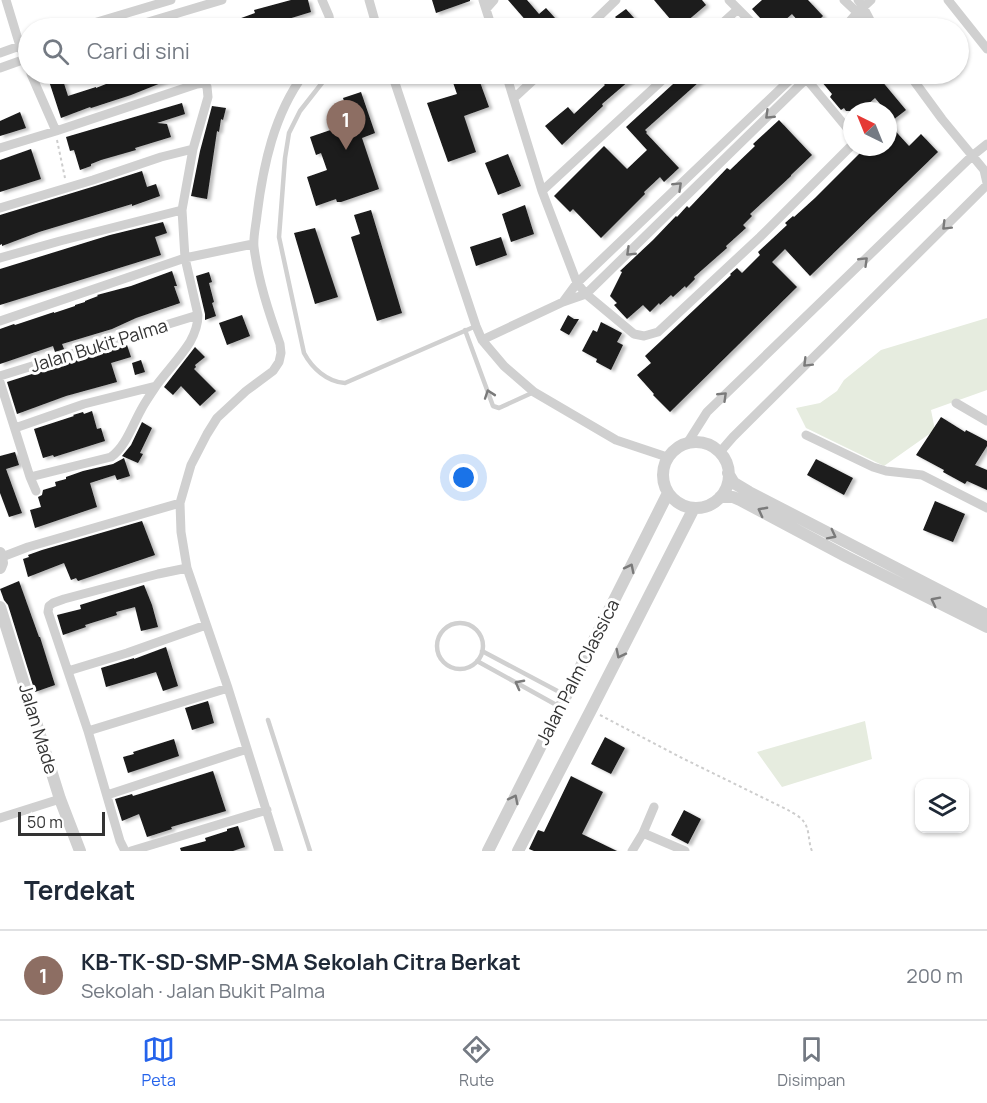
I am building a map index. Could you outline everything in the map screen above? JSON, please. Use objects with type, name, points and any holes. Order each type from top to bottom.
[{"type":"street","points":[[6,0],[18,29]]},
{"type":"street","points":[[111,18],[171,0]]},
{"type":"street","points":[[162,18],[222,0]]},
{"type":"street","points":[[322,0],[329,18]]},
{"type":"street","points":[[369,0],[374,18]]},
{"type":"street","points":[[484,4],[495,0]]},
{"type":"street","points":[[597,18],[616,0]]},
{"type":"street","points":[[729,0],[747,18]]},
{"type":"street","points":[[844,0],[862,5],[852,18]]},
{"type":"street","points":[[948,0],[964,18]]},
{"type":"street","points":[[728,18],[738,9]]},
{"type":"street","points":[[969,24],[985,42]]},
{"type":"street","points":[[0,53],[18,46]]},
{"type":"street","points":[[0,68],[18,64]]},
{"type":"street","points":[[36,84],[56,131]]},
{"type":"street","points":[[0,148],[197,84]]},
{"type":"street","points":[[198,315],[185,258],[182,210],[193,149],[208,97],[205,84]]},
{"type":"street","points":[[279,851],[228,688],[187,568],[181,532],[180,502],[191,465],[217,418],[246,391],[273,371],[279,362],[280,344],[262,287],[253,244],[259,193],[268,152],[283,110],[297,84]]},
{"type":"street","points":[[395,84],[482,340],[504,366],[534,392],[616,440],[667,457]]},
{"type":"street","points":[[509,84],[542,191],[577,283],[586,294],[634,334],[644,336],[658,332],[760,237],[843,154]]},
{"type":"street","points":[[514,98],[529,84]]},
{"type":"street","points":[[542,191],[658,84]]},
{"type":"street","points":[[563,302],[577,283],[786,84]]},
{"type":"street","points":[[482,340],[563,302],[586,294],[797,84]]},
{"type":"street","points":[[813,84],[843,122]]},
{"type":"street","points":[[720,452],[987,184],[986,169],[972,156],[917,84]]},
{"type":"street","points":[[688,442],[707,412],[987,144]]},
{"type":"street","points":[[0,208],[193,149]]},
{"type":"street","points":[[0,258],[182,210]]},
{"type":"street","points":[[0,321],[185,258],[253,244]]},
{"type":"street","name":"Jalan Bukit Palma","points":[[0,376],[198,315],[198,322],[189,342],[141,409],[121,448],[111,457],[30,477]]},
{"type":"street","points":[[0,382],[36,491]]},
{"type":"street","points":[[15,428],[84,404],[156,386]]},
{"type":"street","points":[[956,403],[987,421]]},
{"type":"street","points":[[806,435],[873,467],[886,471],[922,475],[987,508]]},
{"type":"street","points":[[688,442],[705,442],[720,452],[725,460],[728,473],[726,488],[712,503],[704,507],[694,508],[675,501],[663,482],[663,469],[667,457],[676,448],[688,442]]},
{"type":"street","points":[[728,473],[734,483],[749,492],[987,615]]},
{"type":"street","name":"Jalan Palm Classica","points":[[488,851],[668,493]]},
{"type":"street","points":[[720,496],[740,500],[987,627]]},
{"type":"street","points":[[1,559],[28,547],[180,502]]},
{"type":"street","name":"Jalan Palm Classica","points":[[518,851],[694,508]]},
{"type":"street","points":[[124,851],[88,731],[48,612],[49,606],[64,599],[187,568]]},
{"type":"street","name":"Jalan Made","points":[[0,607],[60,799],[80,851]]},
{"type":"street","points":[[68,671],[206,625]]},
{"type":"street","points":[[88,731],[228,688]]},
{"type":"street","points":[[107,795],[247,749]]},
{"type":"street","points":[[0,818],[60,799]]},
{"type":"street","points":[[632,851],[654,807]]},
{"type":"street","points":[[131,851],[267,810]]},
{"type":"street","points":[[642,833],[685,851]]},
{"type":"lane","points":[[321,84],[300,111],[289,133],[279,237],[304,353],[310,364],[336,382],[345,383],[476,326]]},
{"type":"lane","points":[[465,330],[493,406],[499,408],[534,392]]},
{"type":"lane","points":[[451,624],[471,625],[478,632],[482,641],[482,651],[477,661],[468,667],[458,669],[448,666],[441,659],[437,649],[438,639],[443,630],[451,624]]},
{"type":"lane","points":[[482,651],[540,682],[563,701]]},
{"type":"lane","points":[[477,661],[534,692],[563,701]]},
{"type":"lane","points":[[534,692],[540,682]]},
{"type":"lane","points":[[268,720],[310,851]]},
{"type":"path","points":[[56,131],[67,187]]},
{"type":"path","points":[[591,710],[804,820],[812,851]]},
{"type":"shaded area","points":[[987,318],[987,390],[931,410],[935,430],[884,466],[806,428],[796,408],[820,403],[837,391],[844,380],[881,350]]},
{"type":"shaded area","points":[[865,721],[872,759],[782,787],[757,752]]},
{"type":"building","points":[[291,0],[308,0],[311,12],[292,18],[241,18],[255,13],[254,10]]},
{"type":"building","points":[[432,0],[470,0],[470,1],[436,13]]},
{"type":"building","points":[[508,0],[527,0],[539,14],[546,8],[555,18],[524,18]]},
{"type":"building","points":[[654,0],[702,0],[706,5],[691,18],[669,18]]},
{"type":"building","points":[[762,0],[808,0],[823,16],[821,18],[795,18],[792,14],[787,18],[760,18],[752,9]]},
{"type":"building","points":[[626,9],[634,18],[616,18]]},
{"type":"building","points":[[50,84],[64,84],[68,96],[106,84],[158,84],[131,95],[61,118]]},
{"type":"building","points":[[454,84],[481,84],[489,107],[464,116],[476,152],[448,162],[427,103],[457,94]]},
{"type":"building","points":[[625,84],[562,145],[545,126],[568,107],[574,114],[605,85]]},
{"type":"building","points":[[673,84],[697,84],[645,130],[679,168],[664,182],[660,177],[601,238],[573,209],[570,212],[554,196],[604,146],[627,169],[647,150],[626,127]]},
{"type":"building","points":[[824,84],[884,84],[906,110],[897,117],[897,102],[878,102],[875,98],[870,102],[843,102],[841,110],[830,97],[832,94]]},
{"type":"building","points":[[361,92],[375,133],[362,138],[379,189],[341,202],[337,202],[336,199],[316,206],[307,177],[327,170],[321,153],[316,155],[310,137],[351,123],[343,98]]},
{"type":"building","points":[[182,103],[185,114],[157,123],[167,124],[171,137],[101,160],[80,170],[74,150],[70,151],[66,137]]},
{"type":"building","points":[[212,106],[226,108],[219,132],[217,131],[207,199],[191,196]]},
{"type":"building","points":[[20,112],[26,128],[0,136],[0,121]]},
{"type":"building","points":[[779,120],[812,155],[750,214],[752,216],[743,225],[746,228],[694,277],[695,279],[686,288],[685,286],[673,297],[671,295],[660,305],[659,303],[650,312],[643,305],[627,319],[614,305],[617,303],[610,296],[622,272],[620,271],[676,216],[687,206],[689,208],[727,168],[730,170]]},
{"type":"building","points":[[897,133],[909,146],[921,134],[938,152],[810,276],[785,249],[772,262],[797,287],[670,412],[637,375],[651,363],[645,356],[737,268],[742,273],[760,255],[758,252],[787,225],[785,223],[815,198],[857,156],[897,156]]},
{"type":"building","points":[[31,149],[41,179],[0,192],[0,160]]},
{"type":"building","points":[[508,154],[521,186],[498,195],[485,163]]},
{"type":"building","points":[[142,171],[147,187],[156,184],[160,196],[0,245],[0,215]]},
{"type":"building","points":[[525,205],[534,234],[511,242],[502,214]]},
{"type":"building","points":[[371,210],[402,313],[377,321],[351,237],[360,234],[354,215]]},
{"type":"building","points":[[163,222],[167,233],[155,237],[161,255],[0,305],[0,269],[110,235]]},
{"type":"building","points":[[315,228],[338,297],[315,304],[294,233]]},
{"type":"building","points":[[501,237],[507,255],[476,266],[470,247]]},
{"type":"building","points":[[172,271],[180,303],[112,329],[62,344],[64,349],[55,352],[53,346],[0,364],[0,329],[75,306],[97,295]]},
{"type":"building","points":[[209,272],[212,282],[209,283],[214,302],[212,303],[216,316],[205,320],[196,276]]},
{"type":"building","points":[[242,315],[250,336],[227,345],[219,323]]},
{"type":"building","points":[[568,315],[579,319],[569,335],[560,330]]},
{"type":"building","points":[[601,322],[622,333],[617,342],[623,345],[611,370],[582,351],[593,330],[597,332]]},
{"type":"building","points":[[127,345],[131,357],[111,363],[117,382],[66,396],[17,414],[7,382]]},
{"type":"building","points":[[195,347],[205,357],[195,365],[194,369],[216,391],[200,406],[181,386],[173,395],[164,387]]},
{"type":"building","points":[[141,360],[145,372],[135,375],[132,363]]},
{"type":"building","points":[[92,411],[97,429],[101,428],[105,441],[54,457],[53,455],[43,458],[34,429],[73,415]]},
{"type":"building","points":[[941,417],[965,432],[966,430],[987,441],[987,446],[975,465],[987,470],[987,490],[967,481],[965,484],[916,455]]},
{"type":"building","points":[[142,422],[152,428],[140,453],[143,454],[138,463],[122,456],[131,445]]},
{"type":"building","points":[[15,452],[19,465],[6,469],[22,513],[9,517],[0,493],[0,456]]},
{"type":"building","points":[[124,458],[130,476],[117,480],[115,475],[90,483],[97,507],[35,528],[30,510],[41,507],[38,497],[42,495],[43,490],[56,486],[55,482],[66,479],[66,477],[113,464]]},
{"type":"building","points":[[816,459],[853,478],[844,495],[807,475]]},
{"type":"building","points":[[935,501],[965,514],[953,542],[923,530]]},
{"type":"building","points":[[142,521],[155,555],[78,581],[76,578],[71,580],[64,563],[28,577],[23,559],[29,557],[28,555]]},
{"type":"building","points":[[19,581],[55,685],[35,692],[8,605],[0,589]]},
{"type":"building","points":[[144,585],[158,627],[141,631],[135,607],[116,612],[117,615],[63,635],[57,615],[81,609],[80,605]]},
{"type":"building","points":[[166,647],[178,686],[163,691],[156,672],[106,687],[101,668]]},
{"type":"building","points":[[208,701],[214,723],[192,730],[185,708]]},
{"type":"building","points":[[605,737],[625,748],[611,774],[591,764]]},
{"type":"building","points":[[174,739],[179,756],[128,773],[123,757]]},
{"type":"building","points":[[213,771],[226,811],[171,827],[172,829],[147,837],[139,814],[122,821],[115,799],[132,794],[133,796]]},
{"type":"building","points":[[571,776],[603,792],[582,834],[617,851],[534,851],[529,849],[538,830],[544,832]]},
{"type":"building","points":[[684,810],[701,819],[688,844],[671,835]]},
{"type":"building","points":[[238,826],[245,847],[233,851],[181,851],[180,848],[206,841],[205,838]]},
{"type":"place","name":"KB-TK-SD-SMP-SMA Sekolah Citra Berkat","points":[[346,150]]}]
